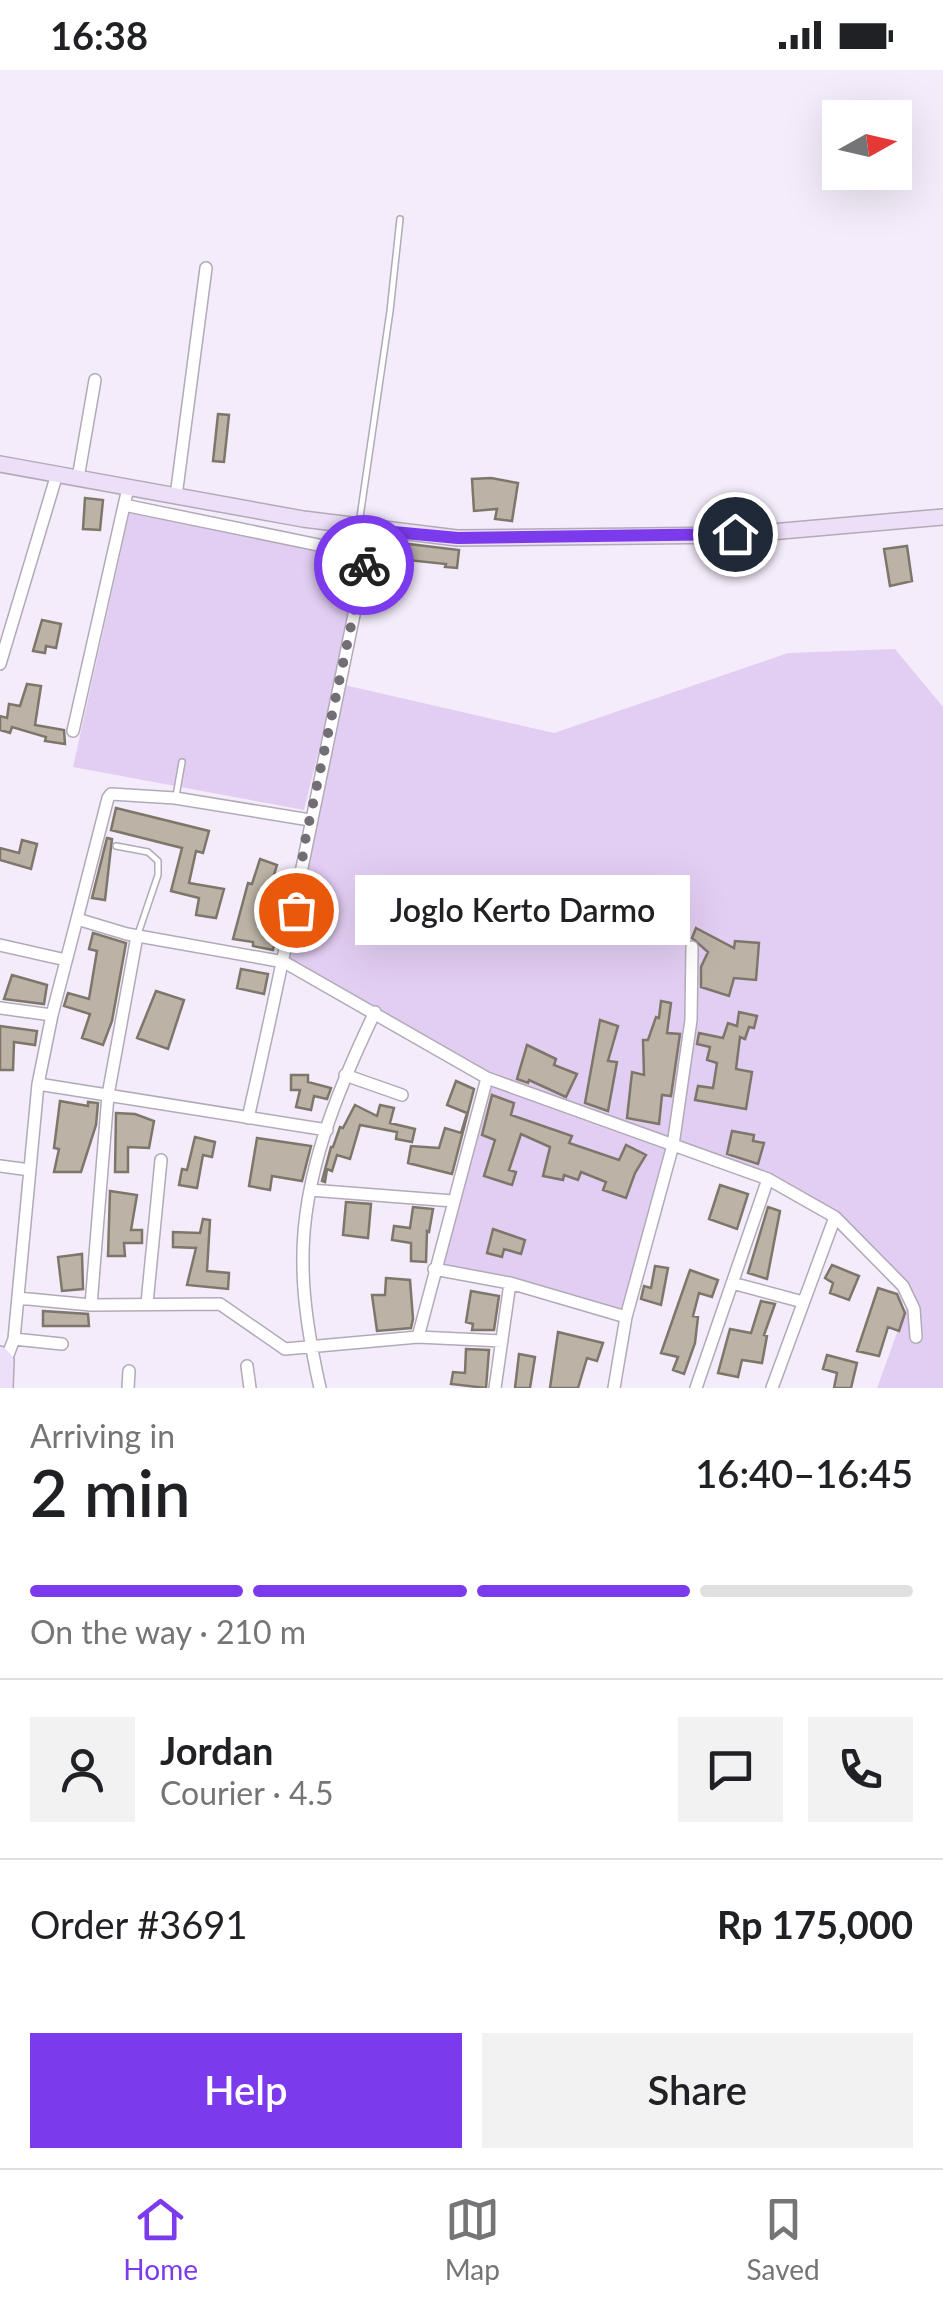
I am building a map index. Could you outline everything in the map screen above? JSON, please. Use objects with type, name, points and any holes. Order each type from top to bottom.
[{"type":"main road","points":[[0,464],[365,528],[458,538],[752,534],[943,517]]},
{"type":"main road","points":[[3,1357],[5,1388]]},
{"type":"street","points":[[176,496],[206,268]]},
{"type":"street","points":[[78,478],[95,380]]},
{"type":"street","points":[[0,664],[57,474]]},
{"type":"street","points":[[73,730],[128,488]]},
{"type":"street","points":[[124,505],[366,555]]},
{"type":"street","points":[[248,1118],[284,962],[366,555],[365,528]]},
{"type":"street","points":[[3,1357],[14,1339],[38,1084],[108,798],[116,793],[175,798],[310,820]]},
{"type":"street","points":[[77,920],[137,936],[284,962],[488,1078],[768,1180],[834,1217],[903,1286],[914,1309],[916,1336]]},
{"type":"street","points":[[91,1305],[108,1095],[137,936]]},
{"type":"street","points":[[0,946],[66,960]]},
{"type":"street","points":[[614,1388],[626,1317],[673,1146],[691,1020],[692,947]]},
{"type":"street","points":[[0,1008],[52,1015]]},
{"type":"street","points":[[320,1388],[302,1263],[310,1190],[344,1074],[374,1012]]},
{"type":"street","points":[[344,1074],[402,1095]]},
{"type":"street","points":[[418,1337],[488,1078]]},
{"type":"street","points":[[38,1084],[327,1130]]},
{"type":"street","points":[[146,1303],[161,1160]]},
{"type":"street","points":[[0,1166],[30,1170]]},
{"type":"street","points":[[696,1388],[768,1180]]},
{"type":"street","points":[[310,1190],[453,1202]]},
{"type":"street","points":[[772,1388],[834,1217]]},
{"type":"street","points":[[434,1269],[510,1283],[626,1317]]},
{"type":"street","points":[[495,1388],[510,1283]]},
{"type":"street","points":[[732,1283],[804,1302]]},
{"type":"street","points":[[18,1298],[91,1305],[220,1304],[285,1349],[418,1337],[502,1342]]},
{"type":"street","points":[[14,1339],[62,1344]]},
{"type":"street","points":[[248,1366],[250,1388]]},
{"type":"street","points":[[128,1388],[129,1372]]},
{"type":"lane","points":[[365,528],[400,219]]},
{"type":"lane","points":[[175,798],[182,762]]},
{"type":"lane","points":[[116,846],[148,852],[158,861],[159,870],[137,936]]},
{"type":"shaded area","points":[[131,506],[367,555],[304,810],[73,767]]},
{"type":"shaded area","points":[[895,649],[943,707],[943,1388],[877,1388],[910,1297],[835,1217],[768,1179],[674,1145],[626,1322],[434,1269],[487,1078],[284,962],[340,684],[554,733],[788,653]]},
{"type":"building","points":[[218,414],[229,415],[224,462],[213,461]]},
{"type":"building","points":[[472,479],[518,483],[512,521],[495,519],[497,509],[474,511]]},
{"type":"building","points":[[85,498],[103,500],[100,530],[83,529]]},
{"type":"building","points":[[409,544],[459,550],[457,568],[407,560]]},
{"type":"building","points":[[907,546],[912,581],[890,586],[884,549]]},
{"type":"building","points":[[42,620],[61,624],[56,648],[46,646],[45,653],[33,651]]},
{"type":"building","points":[[27,684],[41,686],[35,725],[64,730],[65,744],[45,741],[46,737],[12,727],[10,733],[0,730],[0,716],[7,718],[9,704],[20,706]]},
{"type":"building","points":[[116,808],[209,831],[203,853],[196,851],[189,883],[224,889],[216,918],[196,915],[199,898],[171,891],[182,848],[111,830]]},
{"type":"building","points":[[107,838],[112,839],[105,900],[92,898]]},
{"type":"building","points":[[22,840],[37,844],[31,869],[0,860],[0,848],[19,853]]},
{"type":"building","points":[[260,859],[277,865],[270,888],[285,890],[273,950],[233,939],[248,883],[252,884]]},
{"type":"building","points":[[696,928],[734,948],[735,941],[759,943],[756,980],[734,978],[729,996],[701,987],[701,967],[708,952],[692,938]]},
{"type":"building","points":[[93,933],[126,943],[112,1021],[103,1045],[82,1038],[90,1014],[64,1006],[68,993],[89,999],[97,951],[89,949]]},
{"type":"building","points":[[241,969],[268,974],[264,994],[237,988]]},
{"type":"building","points":[[12,975],[47,985],[44,1004],[4,999]]},
{"type":"building","points":[[156,991],[184,1000],[168,1049],[137,1038]]},
{"type":"building","points":[[661,1001],[671,1003],[667,1033],[680,1034],[671,1096],[662,1095],[659,1124],[627,1118],[632,1072],[644,1075],[643,1040],[648,1040],[656,1017],[659,1018]]},
{"type":"building","points":[[739,1012],[757,1016],[754,1028],[749,1027],[745,1039],[740,1037],[736,1069],[752,1072],[746,1109],[695,1100],[698,1086],[713,1088],[717,1063],[707,1060],[710,1047],[697,1044],[699,1033],[723,1038],[728,1023],[737,1026]]},
{"type":"building","points":[[600,1020],[618,1026],[608,1061],[617,1062],[608,1111],[585,1103]]},
{"type":"building","points":[[0,1026],[37,1031],[35,1045],[14,1042],[13,1070],[0,1070]]},
{"type":"building","points":[[527,1045],[556,1059],[554,1065],[577,1074],[566,1097],[529,1080],[528,1083],[517,1079]]},
{"type":"building","points":[[291,1075],[308,1075],[308,1082],[331,1088],[327,1099],[314,1096],[311,1110],[296,1107],[300,1090],[291,1090]]},
{"type":"building","points":[[456,1081],[474,1089],[452,1174],[408,1163],[411,1146],[439,1148],[445,1128],[461,1133],[467,1113],[447,1105]]},
{"type":"building","points":[[492,1095],[514,1103],[511,1115],[572,1136],[569,1143],[619,1160],[626,1145],[646,1155],[626,1198],[603,1190],[606,1182],[581,1172],[578,1180],[564,1175],[563,1180],[543,1176],[550,1147],[521,1134],[509,1170],[516,1172],[512,1185],[484,1176],[495,1140],[482,1135]]},
{"type":"building","points":[[60,1101],[88,1106],[88,1102],[98,1103],[96,1125],[81,1172],[54,1172],[59,1149],[54,1148]]},
{"type":"building","points":[[355,1105],[377,1116],[380,1105],[394,1108],[390,1123],[415,1129],[412,1142],[396,1139],[397,1132],[360,1125],[350,1159],[337,1155],[332,1171],[327,1169],[325,1182],[322,1181],[331,1147]]},
{"type":"building","points":[[116,1113],[154,1121],[149,1148],[128,1147],[128,1172],[115,1172]]},
{"type":"building","points":[[732,1131],[754,1135],[753,1141],[764,1143],[758,1164],[727,1154]]},
{"type":"building","points":[[195,1137],[215,1142],[212,1157],[203,1155],[197,1188],[179,1185]]},
{"type":"building","points":[[257,1138],[311,1146],[302,1181],[272,1176],[270,1190],[249,1186]]},
{"type":"building","points":[[720,1185],[748,1194],[737,1229],[709,1219]]},
{"type":"building","points":[[110,1191],[137,1195],[131,1230],[142,1230],[142,1243],[124,1243],[125,1256],[108,1256]]},
{"type":"building","points":[[346,1202],[371,1204],[368,1238],[343,1235]]},
{"type":"building","points":[[413,1207],[433,1209],[427,1231],[426,1262],[411,1261],[411,1243],[392,1240],[394,1226],[410,1228]]},
{"type":"building","points":[[768,1207],[780,1211],[767,1279],[748,1273]]},
{"type":"building","points":[[203,1219],[210,1220],[207,1271],[229,1273],[228,1289],[187,1285],[196,1248],[173,1247],[173,1232],[200,1233]]},
{"type":"building","points":[[493,1229],[525,1240],[521,1254],[504,1249],[502,1257],[487,1253]]},
{"type":"building","points":[[82,1254],[83,1289],[62,1291],[58,1257]]},
{"type":"building","points":[[832,1265],[859,1276],[849,1300],[830,1293],[833,1283],[825,1278]]},
{"type":"building","points":[[655,1266],[668,1268],[661,1305],[641,1299],[644,1286],[651,1288]]},
{"type":"building","points":[[690,1270],[718,1280],[712,1297],[699,1293],[693,1316],[698,1317],[695,1343],[684,1374],[673,1370],[678,1357],[661,1353]]},
{"type":"building","points":[[386,1278],[410,1280],[411,1328],[377,1331],[372,1295],[385,1295]]},
{"type":"building","points":[[878,1288],[897,1294],[905,1313],[899,1331],[888,1327],[879,1356],[857,1351]]},
{"type":"building","points":[[471,1291],[499,1296],[494,1330],[472,1330],[473,1324],[466,1322]]},
{"type":"building","points":[[761,1301],[775,1304],[764,1335],[767,1336],[762,1363],[742,1360],[738,1377],[718,1373],[730,1329],[751,1333]]},
{"type":"building","points":[[43,1311],[88,1314],[89,1326],[43,1326]]},
{"type":"building","points":[[558,1332],[603,1343],[597,1361],[587,1358],[578,1388],[550,1388]]},
{"type":"building","points":[[466,1349],[489,1350],[486,1388],[451,1384],[453,1372],[465,1373]]},
{"type":"building","points":[[519,1354],[535,1357],[530,1388],[515,1388]]},
{"type":"building","points":[[827,1355],[857,1363],[851,1388],[834,1388],[837,1373],[823,1369]]},
{"type":"way so far","points":[[296,910],[304,846],[364,565]]},
{"type":"place","name":"Joglo Kerto Darmo","points":[[296,910]]},
{"type":"route","points":[[364,565],[372,530],[458,538],[735,534]]}]
